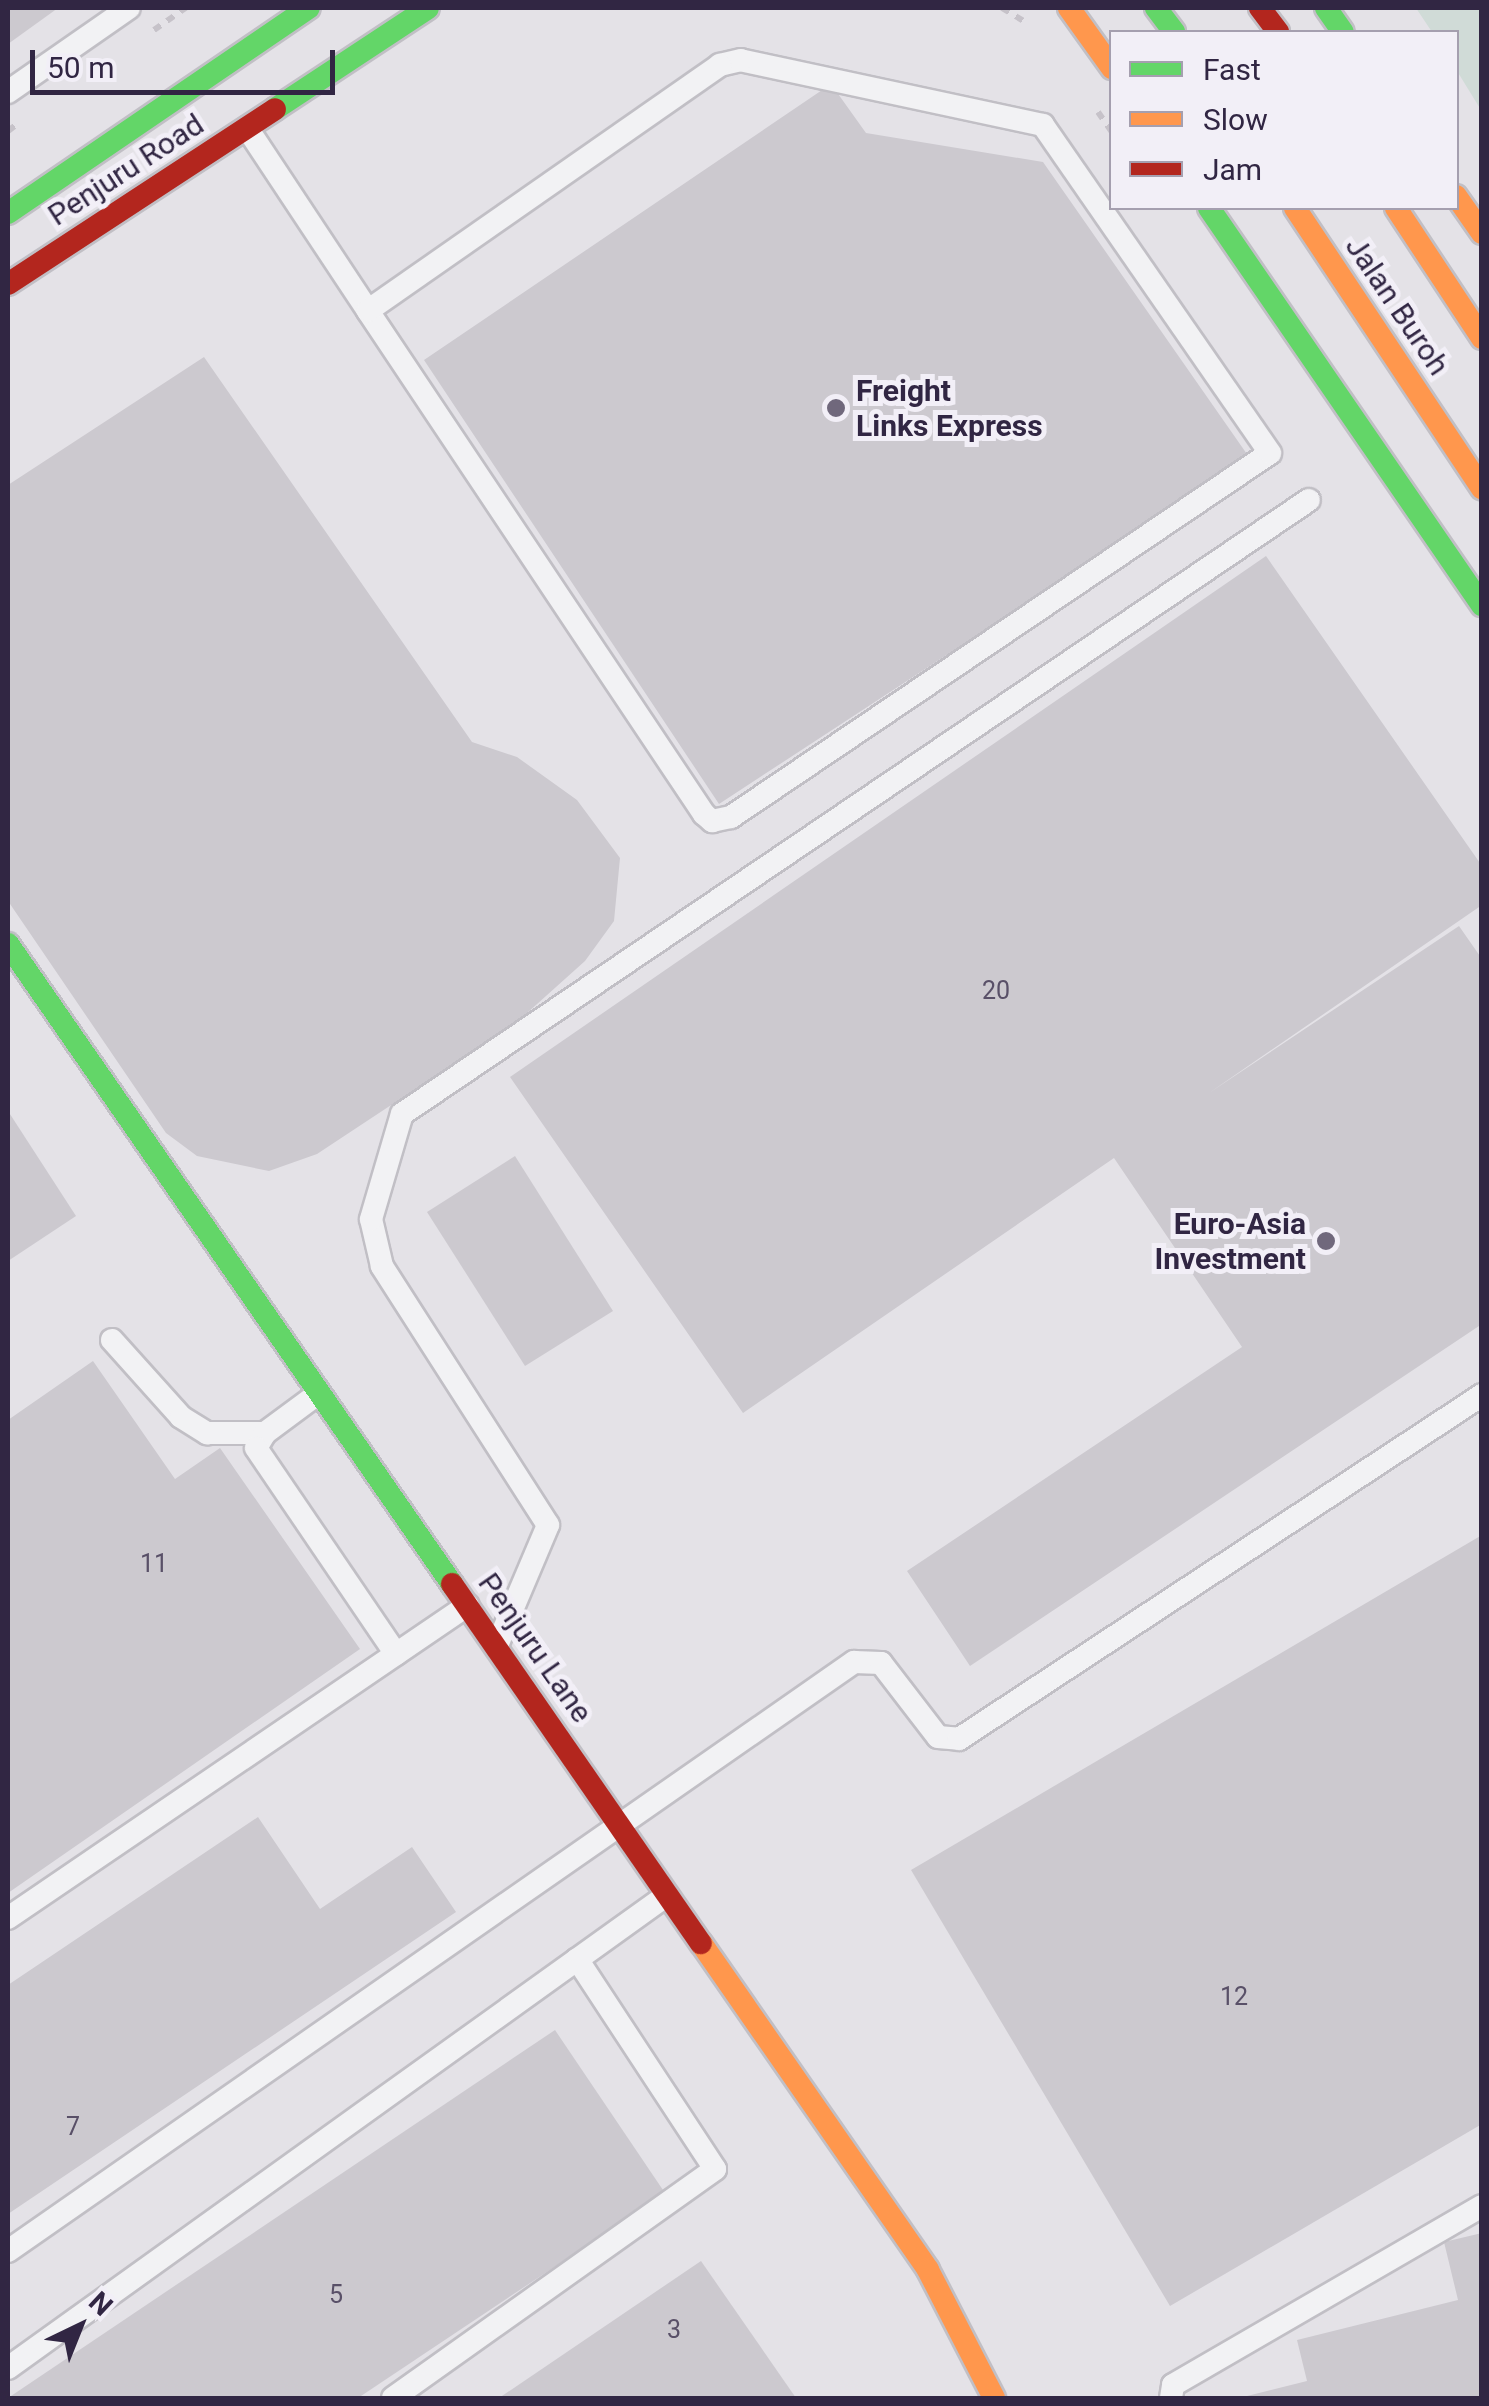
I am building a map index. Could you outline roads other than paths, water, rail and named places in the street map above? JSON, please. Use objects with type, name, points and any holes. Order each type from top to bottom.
[{"type":"main road","name":"Penjuru Road","points":[[8,212],[309,8]]},
{"type":"main road","name":"Penjuru Road","points":[[8,284],[428,8]]},
{"type":"main road","points":[[1047,8],[1106,61]]},
{"type":"main road","points":[[1069,8],[1106,61]]},
{"type":"main road","points":[[1156,8],[1172,30]]},
{"type":"main road","points":[[1260,8],[1276,30]]},
{"type":"main road","points":[[1326,8],[1342,30]]},
{"type":"main road","points":[[1459,200],[1482,232]]},
{"type":"main road","points":[[1210,210],[1482,605]]},
{"type":"main road","name":"Jalan Buroh","points":[[1296,210],[1482,488]]},
{"type":"main road","name":"Jalan Buroh","points":[[1397,210],[1482,338]]},
{"type":"main road","name":"Penjuru Lane","points":[[8,944],[498,1643],[928,2270],[994,2398]]},
{"type":"lane","points":[[8,92],[129,8]]},
{"type":"lane","points":[[262,8],[276,29]]},
{"type":"lane","points":[[246,127],[368,311],[712,821],[731,816],[1270,453],[1043,125],[741,60],[720,65],[368,311]]},
{"type":"lane","points":[[498,1643],[548,1525],[382,1266],[371,1219],[402,1114],[1309,500]]},
{"type":"lane","points":[[112,1340],[181,1417],[206,1434],[265,1432]]},
{"type":"lane","points":[[319,1392],[265,1432],[256,1448],[396,1654]]},
{"type":"lane","points":[[8,2250],[854,1662],[881,1663],[938,1737],[959,1739],[1482,1395]]},
{"type":"lane","points":[[8,1918],[469,1605]]},
{"type":"lane","points":[[8,2368],[667,1894]]},
{"type":"lane","points":[[393,2398],[712,2176],[708,2150],[577,1959]]},
{"type":"lane","points":[[1170,2398],[1173,2385],[1482,2206]]},
{"type":"place","name":"Freight Links Express","points":[[836,408]]},
{"type":"place","name":"Euro-Asia Investment","points":[[1326,1241]]}]
